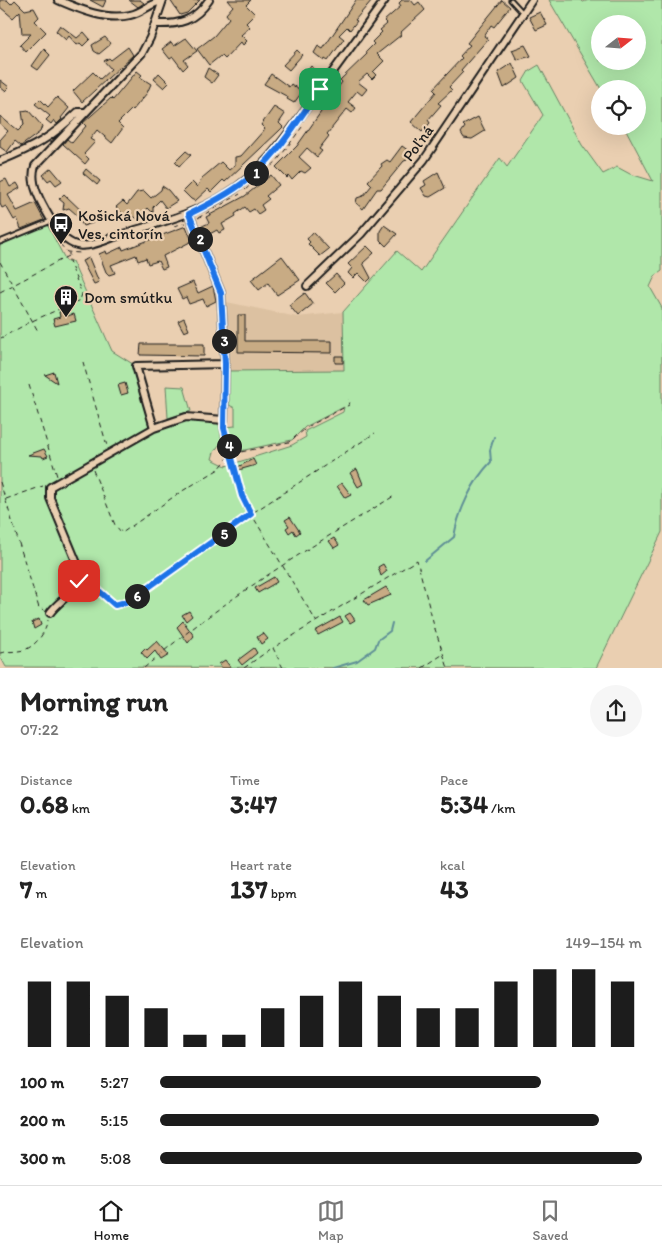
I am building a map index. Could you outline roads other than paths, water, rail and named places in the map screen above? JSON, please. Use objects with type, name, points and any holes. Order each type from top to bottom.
[{"type":"street","points":[[58,0],[87,12],[118,16],[129,15],[162,0]]},
{"type":"street","points":[[162,0],[155,24],[142,53],[129,70],[38,161],[34,171],[35,185],[52,221],[64,240],[77,246],[100,242],[190,218],[254,174],[268,160],[385,0]]},
{"type":"street","points":[[155,24],[177,24],[194,18],[209,0]]},
{"type":"street","name":"Poľná","points":[[307,286],[362,234],[424,160],[532,0]]},
{"type":"street","points":[[0,161],[39,145],[78,112],[85,112]]},
{"type":"street","points":[[50,613],[75,588],[81,577],[81,569],[67,541],[50,498],[50,487],[154,428],[186,417],[224,420],[225,364],[221,293],[190,218]]},
{"type":"street","points":[[154,428],[136,366],[225,364]]},
{"type":"lane","points":[[511,0],[523,13]]},
{"type":"lane","points":[[0,242],[52,221]]},
{"type":"waterway","points":[[425,561],[454,537],[467,497],[484,469],[491,462],[490,450],[494,437]]},
{"type":"waterway","points":[[333,668],[357,661],[375,648],[378,640],[390,631],[392,623]]},
{"type":"place","name":"Košická Nová Ves, cintorín","points":[[61,245]]},
{"type":"place","name":"Dom smútku","points":[[66,318]]}]
